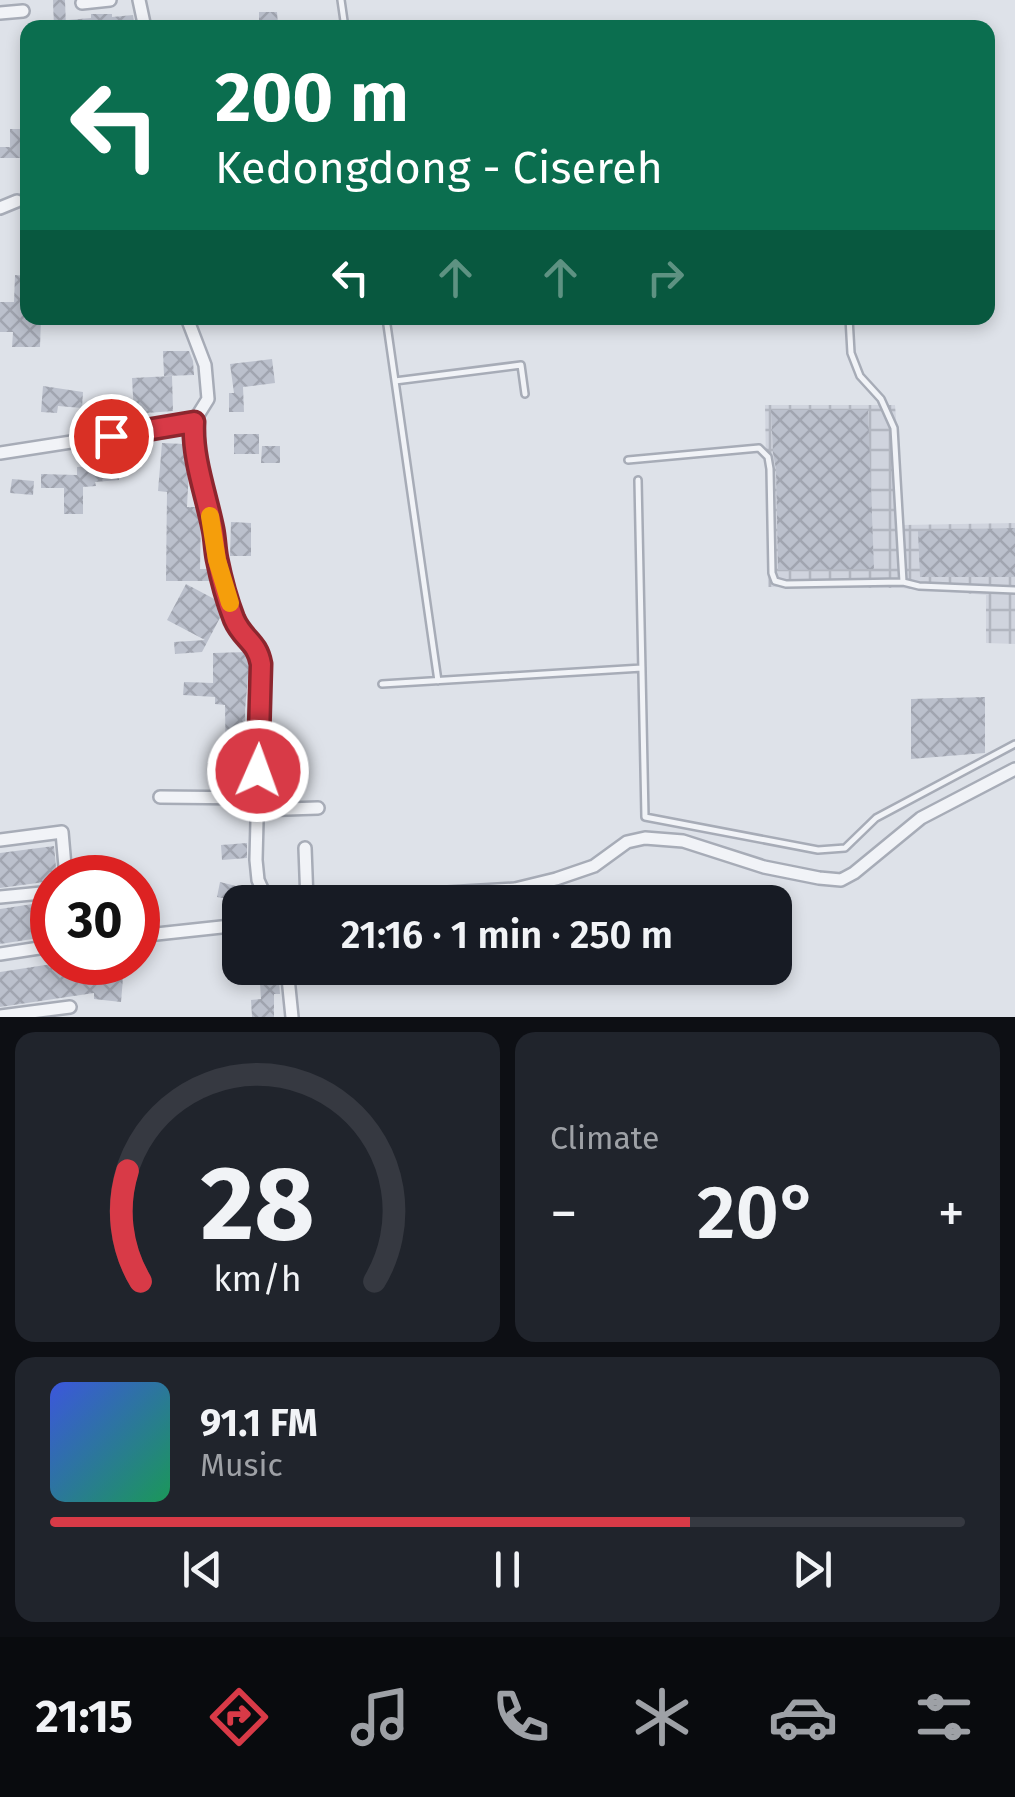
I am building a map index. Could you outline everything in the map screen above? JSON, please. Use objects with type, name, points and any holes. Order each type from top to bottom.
[{"type":"street","points":[[82,3],[110,0]]},
{"type":"street","points":[[0,13],[23,11]]},
{"type":"street","points":[[0,208],[18,200]]},
{"type":"street","points":[[190,325],[204,365],[208,400],[194,422],[193,440],[217,560],[234,619],[259,654],[260,885]]},
{"type":"street","points":[[0,453],[194,422]]},
{"type":"street","points":[[529,885],[594,866],[626,842],[644,838],[683,841],[764,867],[842,880],[921,818],[1015,769]]},
{"type":"street","points":[[160,797],[318,808]]},
{"type":"street","points":[[0,840],[61,831],[64,855]]},
{"type":"street","points":[[303,885],[305,848]]},
{"type":"street","points":[[0,897],[30,894]]},
{"type":"street","points":[[160,934],[222,927]]},
{"type":"street","points":[[0,954],[30,949]]},
{"type":"street","points":[[289,985],[292,1017]]},
{"type":"street","points":[[0,1016],[70,1007]]},
{"type":"lane","points":[[387,325],[438,681]]},
{"type":"lane","points":[[849,325],[851,353],[860,376],[881,400],[894,428],[903,582]]},
{"type":"lane","points":[[395,381],[521,365],[525,394]]},
{"type":"lane","points":[[628,460],[759,448],[768,457],[770,469],[772,573],[776,581],[903,582],[1015,590]]},
{"type":"lane","points":[[638,480],[645,817],[818,850],[844,848],[876,818],[1015,744]]},
{"type":"lane","points":[[382,684],[642,668]]},
{"type":"shaded area","points":[[765,405],[895,405],[904,525],[1015,523],[1015,644],[986,643],[986,595],[902,588],[768,587]]},
{"type":"building","points":[[53,0],[65,0],[66,20],[54,20]]},
{"type":"building","points":[[259,12],[277,12],[278,20],[259,20]]},
{"type":"building","points":[[91,14],[112,14],[133,15],[134,20],[68,20],[91,18]]},
{"type":"building","points":[[10,129],[20,129],[20,158],[0,158],[0,147],[10,147]]},
{"type":"building","points":[[15,275],[20,275],[20,325],[41,325],[40,347],[12,347],[13,332],[0,332],[0,302],[14,302]]},
{"type":"building","points":[[163,351],[189,351],[194,375],[164,376]]},
{"type":"building","points":[[272,359],[275,383],[243,387],[244,412],[229,412],[229,393],[234,393],[230,364]]},
{"type":"building","points":[[172,376],[173,411],[134,414],[132,378]]},
{"type":"building","points":[[43,386],[83,392],[82,408],[58,406],[57,413],[41,412]]},
{"type":"building","points":[[771,410],[868,410],[874,569],[778,570]]},
{"type":"building","points":[[234,434],[259,434],[259,454],[234,454]]},
{"type":"building","points":[[162,443],[184,444],[189,467],[187,507],[198,507],[200,569],[210,569],[210,581],[166,581],[167,492],[158,491]]},
{"type":"building","points":[[262,446],[280,446],[280,463],[261,463]]},
{"type":"building","points":[[77,467],[118,467],[119,480],[83,487],[83,514],[64,514],[64,488],[41,488],[41,474],[77,475]]},
{"type":"building","points":[[12,479],[34,481],[33,495],[10,493]]},
{"type":"building","points":[[231,522],[251,523],[251,556],[230,556]]},
{"type":"building","points":[[1015,528],[1015,577],[920,577],[918,531]]},
{"type":"building","points":[[186,584],[220,602],[223,612],[202,652],[175,654],[174,642],[205,640],[167,620]]},
{"type":"building","points":[[247,652],[252,665],[245,710],[248,789],[221,788],[222,774],[226,774],[225,705],[215,704],[215,697],[183,695],[184,682],[213,683],[213,653]]},
{"type":"building","points":[[985,697],[985,753],[911,759],[911,699]]},
{"type":"building","points":[[247,843],[247,858],[222,860],[221,845]]},
{"type":"building","points":[[54,846],[55,855],[30,855],[30,884],[0,888],[0,853]]},
{"type":"building","points":[[220,882],[232,885],[222,885],[222,898],[217,897]]},
{"type":"building","points":[[30,904],[30,939],[0,944],[0,909]]},
{"type":"building","points":[[30,967],[30,985],[122,985],[121,1002],[94,999],[94,993],[0,1007],[0,972]]},
{"type":"building","points":[[260,985],[279,985],[280,994],[274,994],[274,1017],[252,1017],[251,1000],[261,999]]},
{"type":"slow traffic","points":[[210,516],[217,560],[230,603]]},
{"type":"route","points":[[111,436],[194,422],[193,440],[217,560],[234,619],[242,634],[258,649],[261,664],[258,771]]}]
